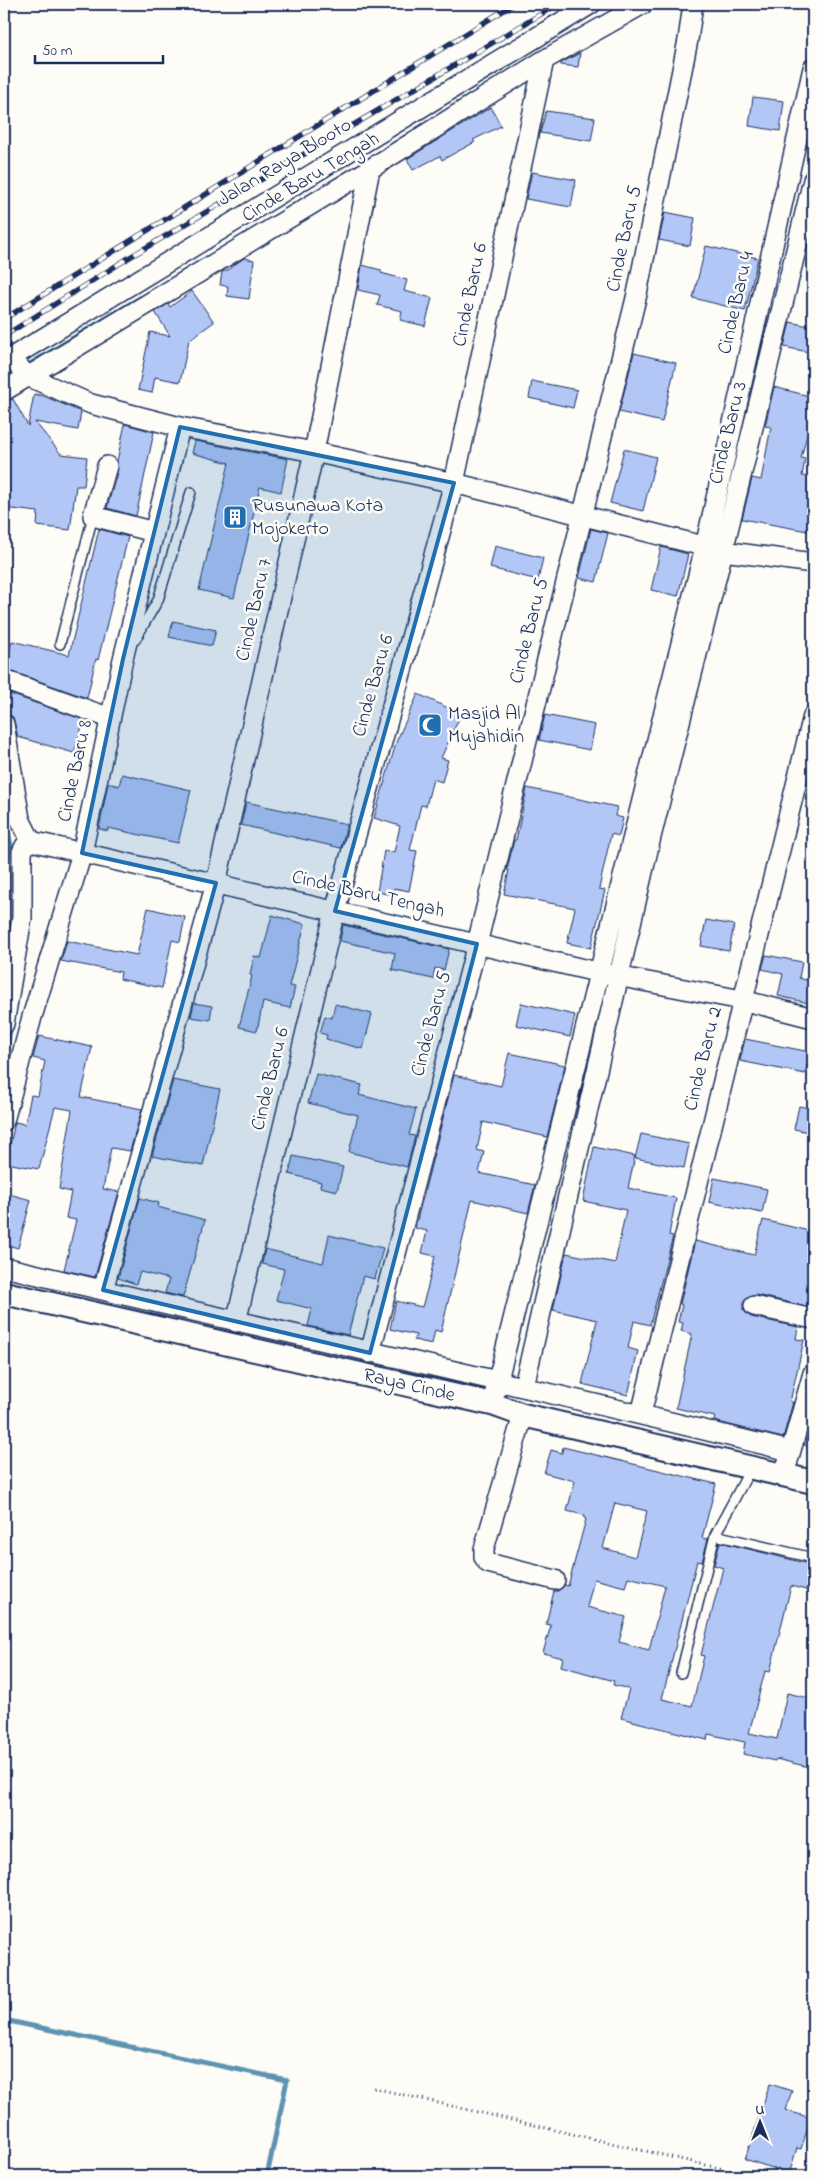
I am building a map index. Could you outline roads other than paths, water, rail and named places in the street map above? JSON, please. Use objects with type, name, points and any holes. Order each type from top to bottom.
[{"type":"street","name":"Jalan Raya Blooto","points":[[17,367],[591,4]]},
{"type":"street","name":"Cinde Baru Tengah","points":[[4,392],[17,367],[370,169],[544,60],[643,4]]},
{"type":"street","name":"Cinde Baru 5","points":[[370,1353],[477,944],[637,294],[688,40],[693,4]]},
{"type":"street","name":"Cinde Baru 6","points":[[236,1322],[335,911],[454,483],[544,60]]},
{"type":"street","name":"Cinde Baru 4","points":[[714,549],[813,68]]},
{"type":"street","name":"Cinde Baru 7","points":[[103,1290],[216,883],[314,452],[370,169]]},
{"type":"street","name":"Cinde Baru 3","points":[[714,549],[813,180]]},
{"type":"street","points":[[17,367],[49,388],[91,404],[180,427],[314,452],[454,483],[714,549],[813,563]]},
{"type":"street","name":"Cinde Baru 8","points":[[4,1121],[13,1016],[82,853],[123,659],[180,427]]},
{"type":"street","points":[[107,466],[92,516],[154,532]]},
{"type":"street","points":[[495,1392],[601,972],[714,549]]},
{"type":"street","points":[[524,1386],[620,976],[714,549]]},
{"type":"street","points":[[4,680],[110,718]]},
{"type":"street","name":"Cinde Baru 2","points":[[641,1414],[813,716]]},
{"type":"street","points":[[4,724],[20,819],[31,841],[22,852],[23,895],[13,1016]]},
{"type":"street","name":"Cinde Baru Tengah","points":[[31,841],[477,944],[601,972],[742,1000],[813,1018]]},
{"type":"street","name":"Raya Cinde","points":[[4,1267],[370,1353],[495,1392],[523,1415],[813,1482]]},
{"type":"street","name":"Raya Cinde","points":[[4,1293],[495,1392],[524,1386],[790,1451]]},
{"type":"street","points":[[754,1306],[813,1319]]},
{"type":"street","points":[[784,1475],[813,1373]]},
{"type":"street","points":[[523,1415],[484,1549],[484,1557],[488,1563],[555,1580]]},
{"type":"lane","points":[[123,659],[158,600],[191,492]]},
{"type":"lane","points":[[60,644],[92,516]]},
{"type":"lane","points":[[681,1673],[715,1535],[750,1468]]},
{"type":"lane","points":[[715,1535],[813,1558]]},
{"type":"waterway","points":[[25,367],[140,298]]},
{"type":"waterway","points":[[4,815],[14,858]]},
{"type":"waterway","points":[[4,1061],[11,1025]]},
{"type":"waterway","points":[[4,2020],[287,2080],[267,2176]]},
{"type":"railway","points":[[4,319],[514,4]]},
{"type":"railway","points":[[4,336],[130,257],[558,4]]},
{"type":"place","name":"Rusunawa Kota Mojokerto","points":[[235,517]]},
{"type":"place","name":"Masjid Al Mujahidin","points":[[430,725]]}]
